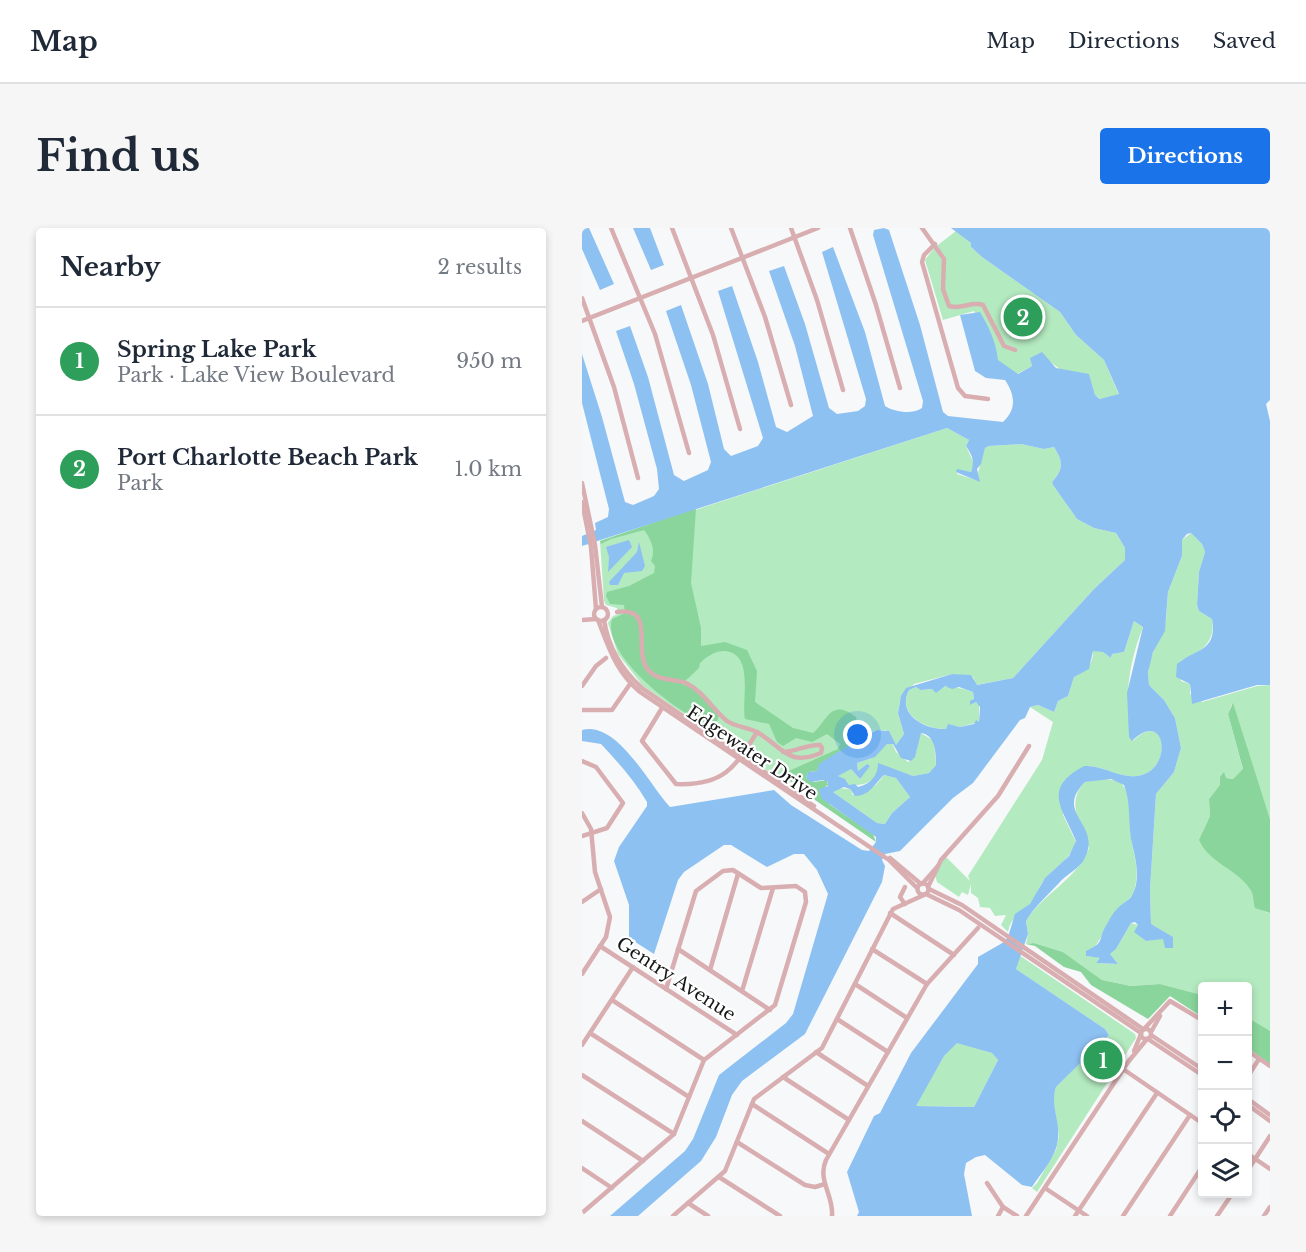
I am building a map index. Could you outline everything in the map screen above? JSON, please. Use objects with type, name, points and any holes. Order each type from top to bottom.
[{"type":"street","points":[[611,228],[641,297],[667,370],[689,453]]},
{"type":"street","points":[[672,228],[719,354],[740,429]]},
{"type":"street","points":[[731,228],[772,338],[790,405]]},
{"type":"street","points":[[791,228],[817,300],[843,390]]},
{"type":"street","points":[[582,321],[818,228]]},
{"type":"street","points":[[850,228],[876,305],[900,388]]},
{"type":"street","points":[[922,228],[936,244],[945,262],[943,289],[949,306],[956,308],[974,303],[983,305],[1004,346],[1015,350]]},
{"type":"street","points":[[936,244],[926,252],[922,261],[957,388],[964,396],[988,399]]},
{"type":"street","points":[[582,298],[614,387],[638,478]]},
{"type":"street","points":[[582,483],[591,531],[600,609]]},
{"type":"street","points":[[582,502],[591,531]]},
{"type":"street","points":[[584,619],[600,609],[617,612]]},
{"type":"street","name":"Edgewater Drive","points":[[600,609],[606,618],[613,649],[623,667],[637,684],[743,754],[889,858],[923,889],[1076,983],[1143,1031]]},
{"type":"street","name":"Edgewater Drive","points":[[600,609],[597,619],[611,656],[630,684],[662,708],[743,754]]},
{"type":"street","points":[[584,619],[606,618],[617,612],[629,610],[636,615],[641,628],[642,657],[651,673],[662,679],[691,686],[730,723],[757,732],[783,752],[798,759],[821,753],[822,748],[820,745],[808,745],[794,751],[783,752]]},
{"type":"street","points":[[582,686],[596,666],[606,658]]},
{"type":"street","points":[[582,710],[612,710],[630,684]]},
{"type":"street","points":[[662,708],[642,741],[676,784],[720,777],[730,772],[757,732]]},
{"type":"street","points":[[673,1216],[725,1171],[754,1099],[822,1048],[890,913],[897,906],[907,904],[923,889],[959,837],[998,796],[1029,746]]},
{"type":"street","points":[[794,751],[798,759]]},
{"type":"street","points":[[582,761],[593,765],[623,803],[608,828],[582,836]]},
{"type":"street","points":[[582,813],[592,834],[594,864],[610,921],[600,946],[582,974]]},
{"type":"street","points":[[582,1213],[674,1134],[704,1060],[770,1010],[777,1002],[807,899],[805,892],[796,886],[761,888],[726,869],[696,891],[666,989]]},
{"type":"street","points":[[710,970],[738,874]]},
{"type":"street","points":[[904,887],[900,897],[907,904]]},
{"type":"street","points":[[742,991],[772,888]]},
{"type":"street","points":[[582,902],[601,889]]},
{"type":"street","points":[[890,913],[954,955]]},
{"type":"street","points":[[832,1216],[832,1206],[822,1170],[829,1154],[927,984],[978,928]]},
{"type":"street","name":"Gentry Avenue","points":[[600,946],[737,1035]]},
{"type":"street","points":[[873,949],[927,984]]},
{"type":"street","points":[[678,950],[770,1010]]},
{"type":"street","name":"Edgewater Drive","points":[[1024,950],[1047,969],[1143,1031]]},
{"type":"street","points":[[582,1045],[633,967]]},
{"type":"street","points":[[1047,969],[1076,983]]},
{"type":"street","points":[[855,984],[907,1018]]},
{"type":"street","points":[[612,1000],[704,1060]]},
{"type":"street","points":[[1026,1216],[1123,1070],[1143,1031],[1173,1001],[1198,1017]]},
{"type":"street","points":[[1128,1062],[1149,1036],[1164,1008]]},
{"type":"street","points":[[837,1019],[888,1052]]},
{"type":"street","points":[[1143,1031],[1198,1071]]},
{"type":"street","points":[[1143,1031],[1198,1066]]},
{"type":"street","points":[[590,1033],[689,1097]]},
{"type":"street","points":[[816,1052],[868,1086]]},
{"type":"street","points":[[1252,1054],[1270,1066]]},
{"type":"street","points":[[1252,1070],[1259,1059]]},
{"type":"street","points":[[1123,1070],[1198,1120]]},
{"type":"street","points":[[582,1074],[674,1134]]},
{"type":"street","points":[[783,1077],[849,1120]]},
{"type":"street","points":[[1077,1214],[1157,1093]]},
{"type":"street","points":[[1252,1102],[1270,1115]]},
{"type":"street","points":[[752,1104],[829,1154]]},
{"type":"street","points":[[1252,1109],[1270,1121]]},
{"type":"street","points":[[1123,1216],[1190,1115]]},
{"type":"street","points":[[582,1121],[643,1161]]},
{"type":"street","points":[[1252,1164],[1270,1136]]},
{"type":"street","points":[[737,1142],[805,1185],[815,1187],[825,1184]]},
{"type":"street","points":[[1252,1157],[1270,1169]]},
{"type":"street","points":[[582,1168],[612,1188]]},
{"type":"street","points":[[1170,1216],[1198,1174]]},
{"type":"street","points":[[719,1176],[780,1216]]},
{"type":"street","points":[[987,1183],[1003,1207],[1017,1216]]},
{"type":"street","points":[[1045,1188],[1077,1214],[1086,1216]]},
{"type":"street","points":[[1217,1216],[1229,1198]]},
{"type":"street","points":[[688,1203],[708,1216]]},
{"type":"street","points":[[998,1216],[1003,1207]]},
{"type":"street","points":[[1266,1215],[1270,1207]]},
{"type":"green space","points":[[956,231],[971,243],[971,247],[982,257],[1060,312],[1076,335],[1104,360],[1118,397],[1101,399],[1095,395],[1089,375],[1061,370],[1044,357],[1031,358],[1032,366],[1017,374],[997,360],[974,311],[943,320],[925,260],[934,248]]},
{"type":"green space","points":[[947,428],[969,440],[966,446],[974,464],[971,472],[957,470],[957,474],[976,480],[985,448],[989,446],[1021,444],[1044,449],[1054,447],[1061,465],[1059,473],[1052,482],[1053,485],[1077,519],[1094,528],[1116,533],[1125,548],[1125,560],[1094,589],[1013,678],[976,685],[973,677],[952,674],[914,684],[900,701],[898,713],[904,734],[896,745],[886,730],[877,730],[856,742],[858,729],[830,729],[849,753],[787,784],[643,686],[618,654],[608,623],[613,616],[618,614],[617,608],[606,605],[604,601],[600,541]]},
{"type":"green space","points":[[696,508],[691,583],[701,628],[701,646],[725,642],[747,650],[757,671],[755,702],[793,728],[813,733],[835,710],[847,711],[856,717],[858,729],[856,742],[820,764],[817,771],[808,772],[806,778],[814,782],[827,780],[828,785],[825,787],[829,804],[873,834],[876,842],[815,800],[810,793],[780,775],[838,749],[840,744],[827,734],[812,742],[796,738],[783,746],[777,742],[769,724],[745,719],[745,679],[740,660],[734,654],[722,651],[711,654],[682,684],[692,688],[719,712],[718,720],[711,726],[664,698],[646,683],[619,650],[612,634],[612,619],[625,613],[624,605],[610,604],[606,596],[607,592],[629,586],[654,573],[655,566],[651,561],[653,549],[644,530],[601,544],[600,541]]},
{"type":"green space","points":[[1191,533],[1202,544],[1205,552],[1199,572],[1197,605],[1199,611],[1212,619],[1213,627],[1212,635],[1205,646],[1180,661],[1181,681],[1190,684],[1190,694],[1202,702],[1257,686],[1270,685],[1270,819],[1232,704],[1228,714],[1243,770],[1233,779],[1226,778],[1209,799],[1210,816],[1203,831],[1253,892],[1257,906],[1270,913],[1270,1031],[1252,1021],[1252,982],[1198,982],[1198,994],[1160,984],[1131,986],[1102,980],[1063,952],[1034,943],[1026,944],[1028,934],[1026,921],[1041,902],[1077,869],[1089,848],[1076,814],[1076,798],[1079,790],[1085,782],[1105,779],[1119,781],[1124,786],[1129,799],[1136,883],[1133,894],[1116,911],[1096,946],[1086,956],[1101,958],[1096,963],[1118,964],[1110,954],[1116,949],[1131,923],[1138,925],[1135,932],[1146,941],[1172,937],[1151,924],[1150,890],[1156,794],[1174,772],[1181,748],[1175,718],[1164,700],[1149,685],[1148,672],[1150,660],[1166,621],[1168,592],[1182,556],[1182,540]]},
{"type":"green space","points":[[1134,621],[1143,627],[1134,655],[1129,684],[1130,726],[1133,741],[1145,732],[1154,732],[1160,737],[1162,746],[1160,757],[1154,767],[1144,774],[1129,776],[1097,767],[1084,766],[1064,781],[1063,815],[1076,842],[1066,859],[1042,883],[1033,901],[1013,919],[1008,932],[1001,925],[1006,915],[995,916],[990,908],[980,907],[978,898],[971,893],[971,884],[968,895],[962,892],[959,897],[937,882],[935,875],[945,856],[970,881],[968,876],[1042,760],[1053,722],[1030,707],[1038,705],[1054,712],[1058,701],[1068,696],[1074,677],[1090,665],[1093,650],[1103,652],[1111,658],[1112,654],[1124,652]]},
{"type":"green space","points":[[943,686],[973,692],[974,699],[970,705],[976,702],[979,705],[979,722],[960,727],[950,725],[946,729],[938,729],[923,724],[910,714],[906,699],[909,690],[916,687],[922,690],[933,689],[937,692]]},
{"type":"green space","points":[[1233,703],[1270,819],[1270,913],[1255,908],[1251,891],[1244,882],[1216,861],[1199,840],[1210,816],[1209,799],[1220,785],[1220,777],[1224,772],[1226,778],[1233,779],[1243,769],[1228,714]]},
{"type":"green space","points":[[921,733],[934,741],[936,765],[929,773],[913,776],[878,764],[874,778],[860,785],[849,785],[846,780],[838,776],[850,768],[860,779],[867,764],[858,771],[857,763],[872,758],[887,744],[892,743],[896,752],[908,762],[912,760]]},
{"type":"green space","points":[[884,775],[896,778],[910,797],[892,813],[885,824],[877,823],[833,792],[836,788],[850,789],[853,795],[876,785]]},
{"type":"green space","points":[[1034,943],[1063,952],[1102,980],[1131,986],[1160,984],[1198,994],[1198,1014],[1170,996],[1148,1019],[1091,985],[1081,972],[1064,967],[1035,946],[1026,944]]},
{"type":"green space","points":[[1019,955],[1135,1034],[1136,1038],[1037,1192],[1032,1188],[1056,1150],[1059,1136],[1053,1098],[1056,1087],[1109,1035],[1105,1029],[1016,969]]},
{"type":"green space","points":[[1252,1020],[1270,1031],[1270,1064],[1252,1051]]},
{"type":"green space","points":[[957,1042],[992,1053],[998,1060],[974,1107],[915,1106],[944,1056]]},
{"type":"water","points":[[582,228],[589,228],[614,284],[600,290],[582,249]]},
{"type":"water","points":[[633,228],[650,228],[664,265],[651,270]]},
{"type":"water","points":[[884,228],[889,230],[920,325],[943,412],[948,416],[1003,422],[1011,412],[1013,402],[1011,391],[1005,380],[986,378],[975,371],[960,315],[980,312],[992,335],[998,360],[1018,374],[1032,366],[1030,358],[1042,352],[1056,368],[1089,374],[1095,395],[1100,399],[1119,394],[1104,360],[1076,335],[1060,312],[982,257],[971,247],[971,243],[951,228],[1270,228],[1270,400],[1266,404],[1270,421],[1270,685],[1257,685],[1192,704],[1190,684],[1176,677],[1177,664],[1208,644],[1213,630],[1212,619],[1199,611],[1197,605],[1199,572],[1205,552],[1202,544],[1191,533],[1187,534],[1182,540],[1182,556],[1168,592],[1165,631],[1153,652],[1148,672],[1149,685],[1164,700],[1175,718],[1181,748],[1174,772],[1156,794],[1150,890],[1151,924],[1173,937],[1173,948],[1165,948],[1163,939],[1146,941],[1134,932],[1138,925],[1135,922],[1131,923],[1116,949],[1110,954],[1118,964],[1096,963],[1100,958],[1086,956],[1086,951],[1099,943],[1114,912],[1131,897],[1137,876],[1130,832],[1128,798],[1124,785],[1111,779],[1085,782],[1077,792],[1074,801],[1088,840],[1086,855],[1080,865],[1063,879],[1026,921],[1028,934],[1016,969],[1105,1029],[1109,1035],[1056,1087],[1054,1100],[1058,1131],[1057,1145],[1048,1164],[1032,1187],[1022,1185],[985,1155],[966,1163],[964,1174],[972,1216],[857,1216],[859,1212],[847,1172],[874,1116],[880,1113],[911,1053],[978,964],[978,957],[1004,942],[1008,937],[1015,914],[1030,904],[1045,878],[1069,856],[1076,841],[1061,809],[1059,791],[1063,783],[1084,766],[1097,767],[1129,776],[1144,774],[1154,767],[1160,757],[1162,746],[1159,737],[1154,732],[1144,732],[1132,741],[1129,737],[1127,693],[1143,627],[1134,621],[1124,652],[1112,654],[1111,658],[1103,652],[1093,651],[1089,669],[1074,677],[1068,696],[1058,701],[1054,712],[1038,705],[1030,707],[1025,718],[1020,720],[973,783],[953,798],[900,851],[885,854],[882,860],[885,866],[882,882],[805,1034],[742,1081],[732,1095],[716,1137],[701,1161],[638,1216],[610,1216],[685,1151],[693,1139],[719,1075],[786,1023],[793,1014],[828,894],[817,870],[804,854],[794,854],[767,867],[731,845],[724,845],[684,872],[678,880],[654,954],[629,938],[629,905],[614,861],[619,847],[647,806],[647,802],[631,778],[601,744],[582,741],[582,730],[595,730],[608,735],[620,744],[670,807],[774,790],[791,805],[862,850],[869,851],[876,842],[876,837],[821,798],[819,789],[828,786],[828,782],[823,780],[811,782],[806,778],[808,772],[817,771],[819,764],[877,730],[889,731],[896,745],[904,734],[898,713],[901,696],[906,688],[952,674],[971,675],[977,685],[1013,678],[1094,589],[1125,560],[1125,548],[1116,533],[1094,528],[1077,519],[1053,485],[1052,482],[1059,473],[1061,465],[1054,447],[1044,449],[1021,444],[989,446],[985,448],[981,464],[977,469],[980,482],[956,472],[957,469],[971,472],[972,458],[966,446],[969,440],[947,428],[582,546],[582,536],[596,530],[595,523],[608,517],[609,509],[582,403],[582,354],[625,502],[633,505],[654,496],[659,489],[657,469],[634,384],[616,331],[630,326],[648,377],[674,475],[684,481],[708,470],[711,462],[691,385],[666,311],[681,305],[708,384],[724,449],[731,456],[758,446],[763,438],[718,291],[732,286],[758,362],[776,427],[787,432],[813,416],[795,346],[769,271],[784,266],[805,324],[829,408],[837,414],[858,411],[865,406],[866,399],[822,252],[833,247],[865,332],[885,406],[904,412],[922,408],[923,401],[873,235],[874,230]],"holes":[[[945,686],[952,689],[959,687],[973,692],[974,699],[970,701],[970,705],[976,702],[980,707],[979,722],[976,720],[974,724],[960,727],[948,724],[946,729],[922,724],[910,714],[906,707],[909,690],[916,687],[921,690],[932,689],[936,693]],[[921,733],[926,734],[932,740],[936,754],[936,765],[929,773],[913,776],[878,763],[873,778],[863,786],[849,785],[845,779],[838,776],[851,769],[860,779],[870,766],[867,764],[858,771],[857,763],[875,757],[887,744],[893,744],[901,758],[911,761],[915,757]],[[884,775],[896,778],[910,797],[892,813],[885,824],[877,823],[833,792],[844,787],[850,789],[855,796],[868,791]],[[957,1043],[992,1053],[998,1060],[974,1107],[916,1106],[944,1056]]]},
{"type":"water","points":[[629,540],[632,547],[608,572],[609,557],[606,547]]},
{"type":"water","points":[[639,542],[645,566],[642,571],[624,573],[618,585],[610,585],[609,582],[637,552]]},
{"type":"place","name":"Port Charlotte Beach Park","points":[[1023,317]]},
{"type":"place","name":"Spring Lake Park","points":[[1103,1060]]}]
